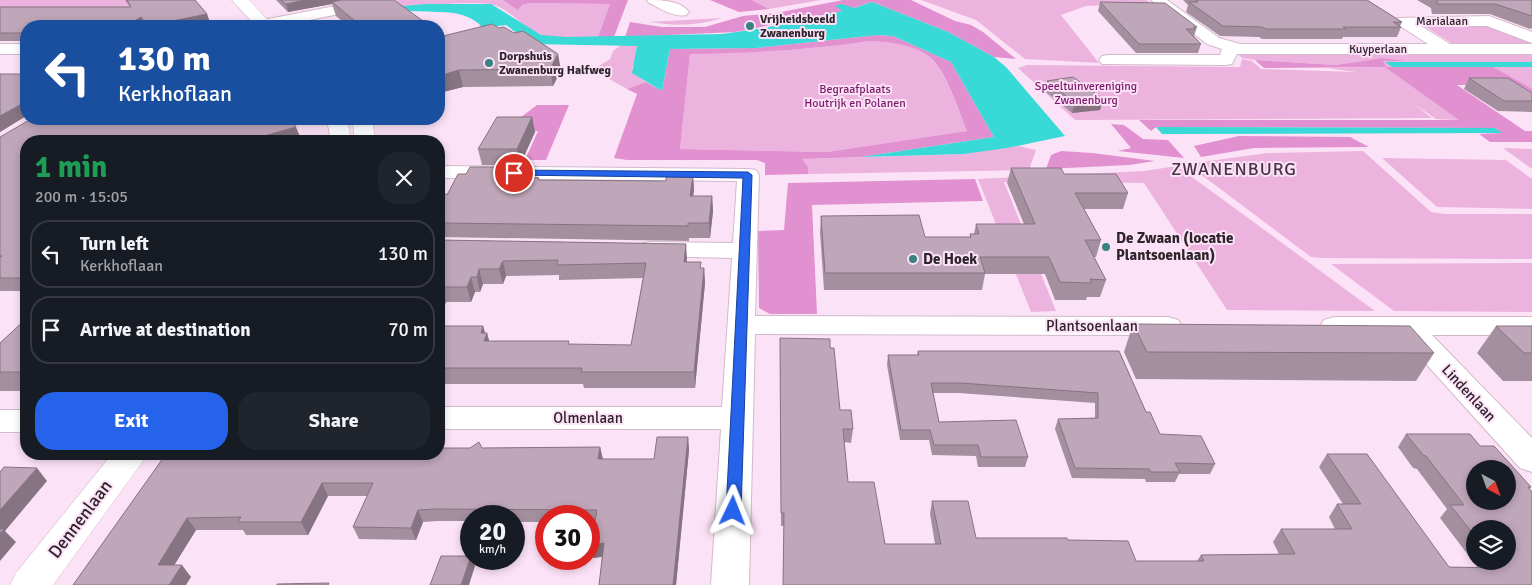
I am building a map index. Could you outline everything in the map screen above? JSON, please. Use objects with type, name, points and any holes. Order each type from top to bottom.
[{"type":"main road","points":[[240,0],[257,20]]},
{"type":"main road","name":"Dennenlaan","points":[[30,585],[126,460]]},
{"type":"street","points":[[291,20],[388,0]]},
{"type":"street","points":[[654,0],[681,12]]},
{"type":"street","points":[[1108,60],[1226,60],[1228,47],[1213,41],[1158,0]]},
{"type":"street","name":"Marialaan","points":[[1447,49],[1402,21],[1489,21],[1532,38]]},
{"type":"street","name":"Kuyperlaan","points":[[1228,47],[1239,49],[1532,49]]},
{"type":"street","points":[[0,49],[20,49]]},
{"type":"street","points":[[445,179],[748,175],[743,251],[730,585]]},
{"type":"street","points":[[625,249],[743,251]]},
{"type":"street","name":"Plantsoenlaan","points":[[741,325],[1188,326]]},
{"type":"street","points":[[1308,326],[1532,326]]},
{"type":"street","name":"Lindenlaan","points":[[1407,326],[1532,459]]},
{"type":"street","name":"Olmenlaan","points":[[445,418],[737,418]]},
{"type":"street","points":[[0,421],[20,421]]},
{"type":"green space","points":[[0,0],[131,0],[143,13],[0,13]]},
{"type":"green space","points":[[399,0],[503,0],[518,9],[522,5],[530,3],[610,4],[598,37],[562,38],[548,37],[534,32],[503,9],[489,4],[460,3],[389,6],[375,4]]},
{"type":"green space","points":[[752,0],[821,0],[769,9]]},
{"type":"green space","points":[[921,0],[1146,0],[1151,3],[1086,6],[1061,15],[1099,63],[1025,59],[976,20]]},
{"type":"green space","points":[[722,18],[704,23],[686,24],[649,22]]},
{"type":"green space","points":[[1421,24],[1496,25],[1532,41],[1532,46],[1453,44]]},
{"type":"green space","name":"Begraafplaats Houtrijk en Polanen","points":[[870,41],[914,48],[934,61],[946,79],[967,131],[827,152],[680,149],[690,53],[825,47]]},
{"type":"green space","points":[[621,45],[637,46],[635,62],[632,68],[636,75],[646,82],[627,89],[593,70],[610,59],[613,51]]},
{"type":"green space","name":"Speeltuinvereniging Zwanenburg","points":[[1236,52],[1532,54],[1532,62],[1485,62],[1386,67],[1460,120],[1436,119],[1414,104],[1432,118],[1075,120],[1018,68],[1027,65],[1240,67],[1242,59],[1252,61],[1261,69],[1357,72],[1327,68],[1385,67],[1383,61],[1398,61],[1382,58],[1336,65],[1255,60],[1242,58]]},
{"type":"green space","points":[[1493,67],[1532,67],[1532,91]]},
{"type":"green space","points":[[1018,146],[1036,150],[1029,170],[808,174],[808,167],[801,159],[964,154]]},
{"type":"green space","points":[[1503,148],[1532,149],[1532,169]]},
{"type":"green space","points":[[1363,151],[1431,212],[1444,214],[1532,214],[1532,259],[1311,257],[1187,164],[1267,153]]},
{"type":"green space","points":[[1382,158],[1506,160],[1532,179],[1532,209],[1437,207]]},
{"type":"green space","points":[[1177,166],[1375,311],[1227,310],[1144,183],[1004,182],[1056,311],[1031,312],[978,179],[1144,171]]},
{"type":"green space","points":[[1532,263],[1532,312],[1394,311],[1331,264]]},
{"type":"shaded area","points":[[503,0],[628,0],[614,37],[598,37],[610,4],[530,3],[522,5],[518,10]]},
{"type":"shaded area","points":[[710,0],[752,0],[769,9],[739,12]]},
{"type":"shaded area","points":[[843,0],[911,0],[955,21],[971,25],[983,32],[1016,59],[994,57],[948,32],[872,2],[844,11],[735,32],[625,37],[630,22],[662,27],[705,27],[743,16],[776,13]]},
{"type":"shaded area","points":[[872,2],[948,32],[994,57],[1006,67],[1065,136],[1007,148],[964,154],[861,157],[994,137],[951,62],[893,36],[878,35],[756,48],[670,49],[662,91],[632,73],[637,46],[531,44],[506,25],[483,28],[474,20],[463,15],[403,10],[392,7],[426,4],[491,4],[541,35],[566,37],[722,34],[764,28],[843,11],[835,6],[841,4],[854,8]]},
{"type":"shaded area","points":[[878,35],[893,36],[951,62],[994,137],[861,157],[802,159],[808,167],[808,174],[765,175],[765,163],[757,160],[627,160],[614,158],[637,94],[627,89],[646,82],[662,91],[670,49],[756,48]],"holes":[[[870,41],[899,44],[914,48],[934,61],[946,79],[967,131],[827,152],[680,149],[690,54],[825,47]]]},
{"type":"shaded area","points":[[1382,58],[1405,61],[1383,61],[1386,67],[1493,67],[1532,89],[1532,99],[1508,85],[1457,85],[1525,131],[1532,131],[1532,142],[1490,142],[1479,134],[1501,133],[1495,128],[1156,127],[1151,131],[1139,120],[1459,120],[1385,67],[1264,68],[1255,60],[1336,65]]},
{"type":"shaded area","points":[[1385,62],[1532,62],[1532,67],[1392,67]]},
{"type":"shaded area","points":[[537,105],[569,105],[546,160],[525,160],[538,131],[495,131],[516,121]]},
{"type":"shaded area","points":[[1111,124],[1124,125],[1143,139],[1168,140],[1184,158],[1118,151],[1131,148]]},
{"type":"shaded area","points":[[1156,127],[1495,128],[1502,133],[1162,134]]},
{"type":"shaded area","points":[[1239,136],[1350,137],[1369,147],[1254,148],[1201,157],[1194,146]]},
{"type":"shaded area","points":[[1061,151],[1155,161],[1129,165],[1046,169],[1051,155]]},
{"type":"shaded area","points":[[975,179],[983,201],[812,205],[817,314],[770,314],[759,308],[758,231],[784,230],[788,183]]},
{"type":"building","points":[[127,0],[195,0],[207,14],[178,20],[143,20],[141,17],[136,20],[20,20],[20,33],[0,33],[0,7],[131,7]]},
{"type":"building","points":[[281,0],[305,0],[286,4]]},
{"type":"building","points":[[341,0],[394,0],[422,20],[354,20],[332,2]]},
{"type":"building","points":[[1196,0],[1367,0],[1402,22],[1393,22],[1401,27],[1343,27],[1346,29],[1266,29],[1262,27],[1223,26],[1189,2],[1198,2]]},
{"type":"building","points":[[1437,0],[1532,0],[1532,16],[1495,4],[1437,4]]},
{"type":"building","points":[[1100,2],[1165,3],[1197,27],[1193,27],[1195,29],[1186,29],[1201,44],[1139,44]]},
{"type":"building","points":[[492,24],[499,28],[504,27],[514,33],[523,31],[558,54],[550,69],[459,70],[445,74],[445,36]]},
{"type":"building","points":[[0,74],[20,74],[20,105],[0,116]]},
{"type":"building","points":[[1073,77],[1103,99],[1075,103],[1047,81]]},
{"type":"building","points":[[1469,78],[1508,78],[1532,93],[1532,101],[1504,101]]},
{"type":"building","points":[[497,117],[532,117],[517,149],[478,149]]},
{"type":"building","points":[[21,125],[294,125],[296,127],[267,135],[20,135],[20,278],[0,278],[0,257],[2,256],[0,256],[0,137]]},
{"type":"building","points":[[470,167],[509,167],[507,171],[539,178],[538,180],[666,181],[666,176],[693,176],[690,196],[712,196],[709,223],[688,223],[688,226],[445,223],[445,194],[447,195],[458,174],[466,174]]},
{"type":"building","points":[[1011,168],[1061,168],[1064,174],[1116,174],[1128,193],[1075,193],[1101,240],[1085,240],[1106,280],[1090,279],[1091,283],[1060,282],[1049,257],[980,257],[985,273],[825,273],[821,216],[919,215],[925,237],[971,237],[970,234],[979,234],[976,224],[1035,224]]},
{"type":"building","points":[[445,240],[686,244],[684,262],[701,262],[700,268],[704,268],[694,372],[581,372],[582,368],[445,368],[445,326],[483,326],[481,333],[487,333],[484,341],[569,341],[568,344],[631,345],[646,263],[557,265],[558,260],[503,261],[499,269],[479,269],[477,277],[471,277],[467,287],[445,287]]},
{"type":"building","points":[[1133,324],[1410,326],[1434,353],[1147,352]]},
{"type":"building","points":[[20,325],[20,372],[0,372],[0,343]]},
{"type":"building","points":[[1496,326],[1532,326],[1532,353],[1524,353]]},
{"type":"building","points":[[780,338],[830,339],[830,348],[834,348],[840,410],[851,410],[853,429],[843,429],[848,482],[874,482],[885,544],[941,544],[932,501],[968,501],[976,538],[1067,538],[1068,540],[1128,541],[1136,561],[1204,561],[1201,555],[1295,554],[1281,529],[1352,529],[1337,504],[1361,504],[1327,454],[1367,454],[1449,567],[1466,567],[1466,570],[1516,570],[1516,520],[1466,520],[1466,525],[1450,505],[1464,505],[1426,456],[1423,455],[1406,434],[1470,434],[1480,446],[1494,446],[1507,460],[1466,460],[1466,510],[1516,510],[1516,470],[1531,487],[1528,487],[1532,492],[1532,585],[783,585],[784,513],[781,513]]},
{"type":"building","points":[[918,351],[1119,351],[1146,412],[1150,412],[1160,434],[1201,436],[1215,464],[1175,463],[1180,472],[1151,472],[1149,469],[1075,468],[1058,419],[1098,418],[1098,393],[961,383],[931,383],[939,422],[1016,420],[1028,457],[981,457],[978,445],[934,445],[930,430],[901,430],[888,355],[919,355]]},
{"type":"building","points":[[657,437],[688,437],[673,585],[599,585],[604,543],[600,544],[600,505],[535,505],[535,510],[525,510],[525,505],[460,505],[460,509],[418,510],[411,528],[353,527],[373,483],[322,483],[301,522],[238,522],[241,517],[187,518],[158,565],[182,565],[169,585],[73,585],[162,460],[445,460],[445,448],[470,448],[479,442],[482,448],[600,447],[598,459],[654,459]]},
{"type":"building","points":[[4,467],[37,468],[0,510],[0,472]]},
{"type":"building","points":[[441,556],[460,556],[460,570],[466,570],[461,585],[430,585]]},
{"type":"building","points":[[329,583],[328,585],[277,585],[277,584]]},
{"type":"place","name":"Vrijheidsbeeld Zwanenburg","points":[[750,26]]},
{"type":"place","name":"Dorpshuis Zwanenburg Halfweg","points":[[489,63]]},
{"type":"place","name":"De Zwaan (locatie Plantsoenlaan)","points":[[1106,247]]},
{"type":"place","name":"De Hoek","points":[[913,259]]},
{"type":"district","name":"ZWANENBURG","points":[[1234,169]]},
{"type":"route","points":[[514,173],[748,175],[743,251],[733,511]]}]
